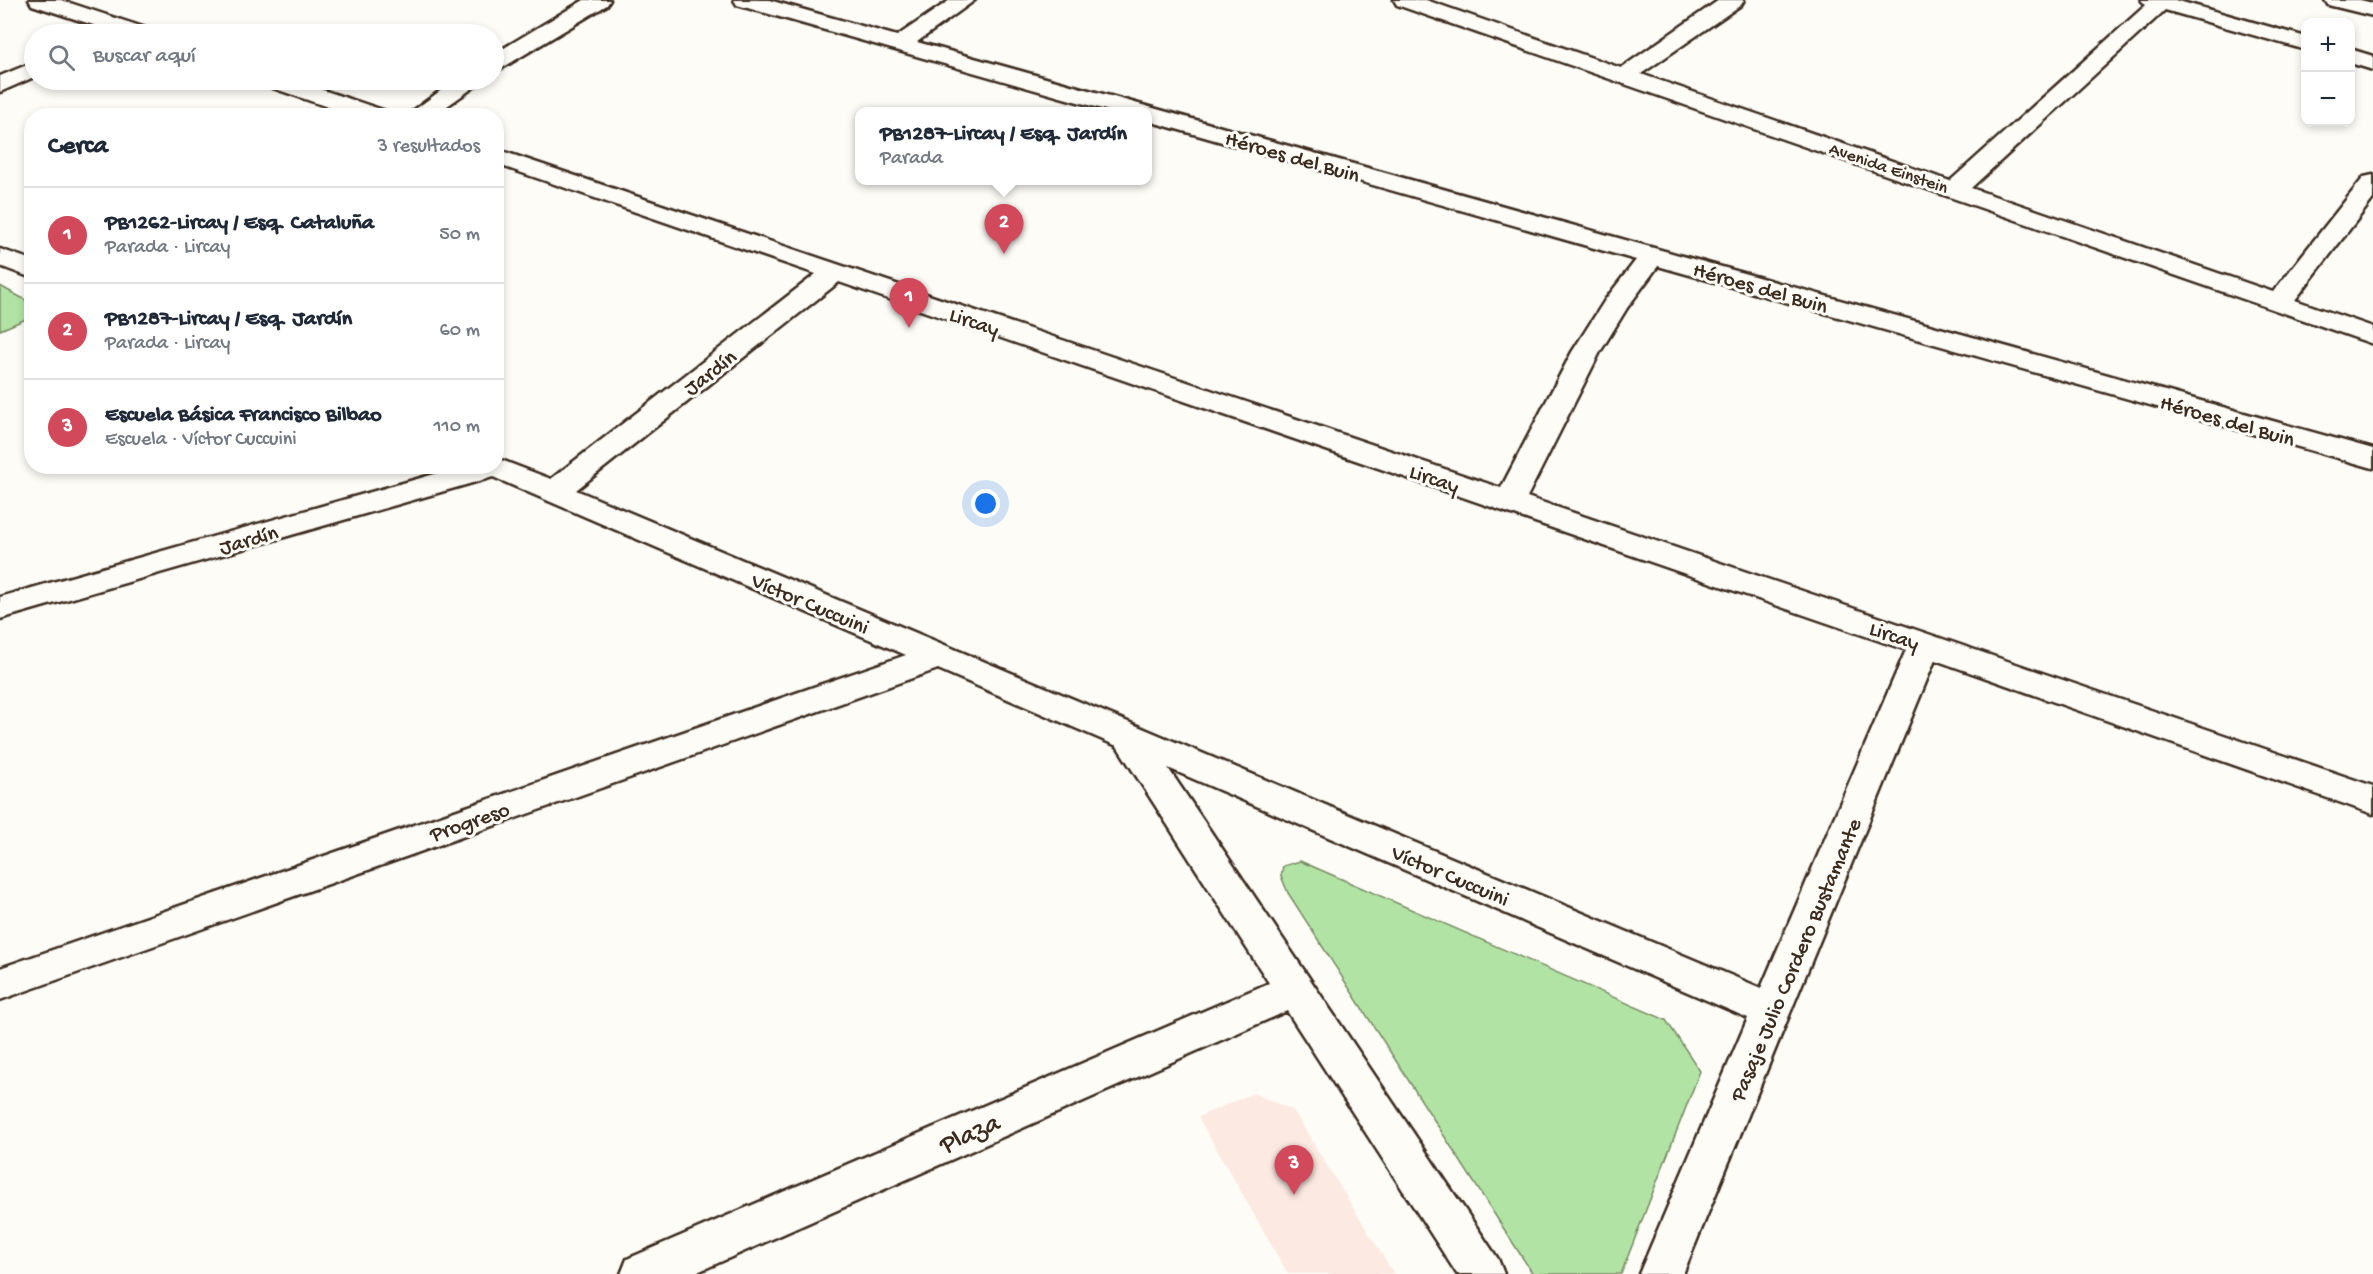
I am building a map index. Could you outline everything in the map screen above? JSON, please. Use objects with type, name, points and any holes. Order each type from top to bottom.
[{"type":"street","points":[[40,0],[103,24]]},
{"type":"street","points":[[504,57],[599,0]]},
{"type":"street","points":[[745,0],[1126,107]]},
{"type":"street","points":[[900,44],[964,0]]},
{"type":"street","name":"Avenida Einstein","points":[[1405,0],[2373,336]]},
{"type":"street","points":[[1623,76],[1733,0]]},
{"type":"street","points":[[2336,0],[2373,10]]},
{"type":"street","points":[[1954,190],[2157,1],[2301,43]]},
{"type":"street","points":[[2355,58],[2373,63]]},
{"type":"street","points":[[0,85],[24,74]]},
{"type":"street","points":[[301,90],[354,108]]},
{"type":"street","points":[[429,108],[455,90]]},
{"type":"street","name":"Héroes del Buin","points":[[1152,115],[2373,459]]},
{"type":"street","name":"Lircay","points":[[504,159],[1924,644],[2373,800]]},
{"type":"street","points":[[2278,303],[2373,182]]},
{"type":"street","points":[[1509,502],[1586,352],[1615,306],[1652,256]]},
{"type":"street","points":[[0,257],[24,267]]},
{"type":"street","name":"Jardín","points":[[554,492],[835,272]]},
{"type":"street","name":"Víctor Cuccuini","points":[[504,471],[1773,1011]]},
{"type":"street","name":"Jardín","points":[[0,608],[469,474]]},
{"type":"street","name":"Pasaje Julio Cordero Bustamante","points":[[1661,1274],[1773,1011],[1924,644]]},
{"type":"street","name":"Progreso","points":[[0,984],[939,656]]},
{"type":"street","points":[[1129,737],[1482,1274]]},
{"type":"street","name":"Plaza","points":[[643,1274],[1295,990]]},
{"type":"shaded area","points":[[1253,1093],[1293,1110],[1394,1274],[1288,1274],[1198,1117]]},
{"type":"green space","points":[[0,286],[24,299],[24,320],[0,330]]},
{"type":"green space","points":[[1300,861],[1666,1020],[1700,1071],[1621,1274],[1534,1274],[1531,1271],[1288,893],[1281,876],[1283,866]]},
{"type":"place","name":"PB1287-Lircay / Esq. Jardín","points":[[1004,254]]},
{"type":"place","name":"PB1262-Lircay / Esq. Cataluña","points":[[909,328]]},
{"type":"place","name":"Escuela Básica Francisco Bilbao","points":[[1294,1195]]}]
